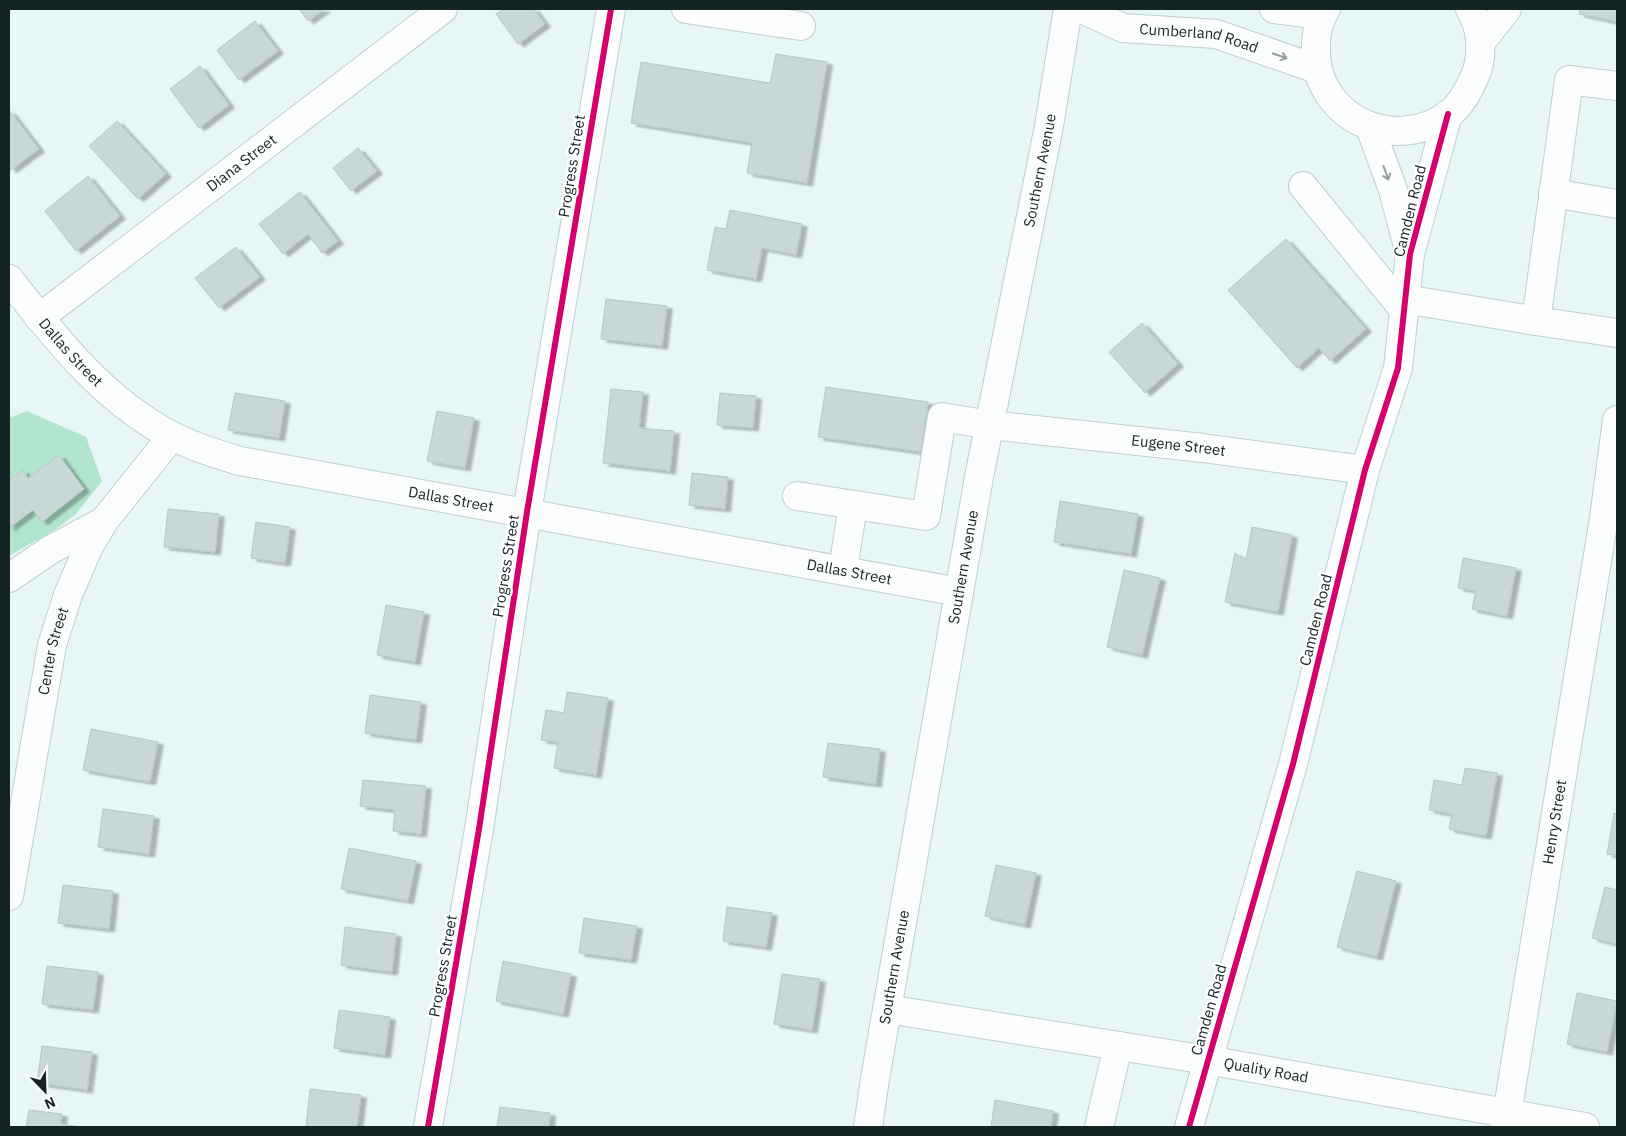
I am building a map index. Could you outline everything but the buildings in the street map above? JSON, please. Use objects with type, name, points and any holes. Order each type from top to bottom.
[{"type":"street","name":"Diana Street","points":[[39,318],[443,9]]},
{"type":"street","name":"Progress Street","points":[[428,1127],[479,829],[527,512],[611,9]]},
{"type":"street","points":[[686,9],[801,26]]},
{"type":"street","name":"Southern Avenue","points":[[868,1127],[979,477],[1049,126],[1068,9]]},
{"type":"street","name":"Cumberland Road","points":[[1082,9],[1123,28],[1216,34],[1317,69]]},
{"type":"street","points":[[1274,9],[1324,12],[1315,42],[1317,69],[1328,94],[1346,114],[1370,127],[1397,132],[1424,127],[1448,114],[1467,94],[1478,70],[1481,42],[1474,16],[1470,9]]},
{"type":"street","points":[[1481,42],[1507,9]]},
{"type":"street","points":[[1536,321],[1569,80],[1617,86]]},
{"type":"street","name":"Camden Road","points":[[1188,1127],[1293,764],[1366,470],[1398,368],[1410,254],[1448,114]]},
{"type":"street","name":"Camden Road","points":[[1370,127],[1393,190],[1410,254]]},
{"type":"street","points":[[1303,186],[1404,304],[1536,321],[1617,334]]},
{"type":"street","points":[[1553,193],[1617,204]]},
{"type":"street","name":"Dallas Street","points":[[9,279],[79,365],[117,401],[172,436],[202,449],[240,461],[959,592]]},
{"type":"street","name":"Eugene Street","points":[[853,505],[926,516],[942,417],[990,425],[1203,448],[1366,470]]},
{"type":"street","name":"Henry Street","points":[[1506,1121],[1604,518],[1617,422]]},
{"type":"street","name":"Center Street","points":[[9,896],[52,645],[68,595],[89,546],[104,521],[172,436]]},
{"type":"street","points":[[797,496],[853,505],[843,570]]},
{"type":"street","points":[[9,578],[50,550],[104,521]]},
{"type":"street","name":"Quality Road","points":[[887,1009],[1208,1060],[1506,1121],[1585,1127]]},
{"type":"street","points":[[1099,1127],[1118,1046]]},
{"type":"green space","points":[[27,411],[86,437],[102,481],[76,514],[56,529],[9,556],[9,418]]},
{"type":"cycle path","points":[[428,1127],[479,829],[527,512],[611,9]]},
{"type":"cycle path","points":[[1189,1127],[1293,764],[1365,470],[1398,368],[1410,254],[1448,114]]}]
